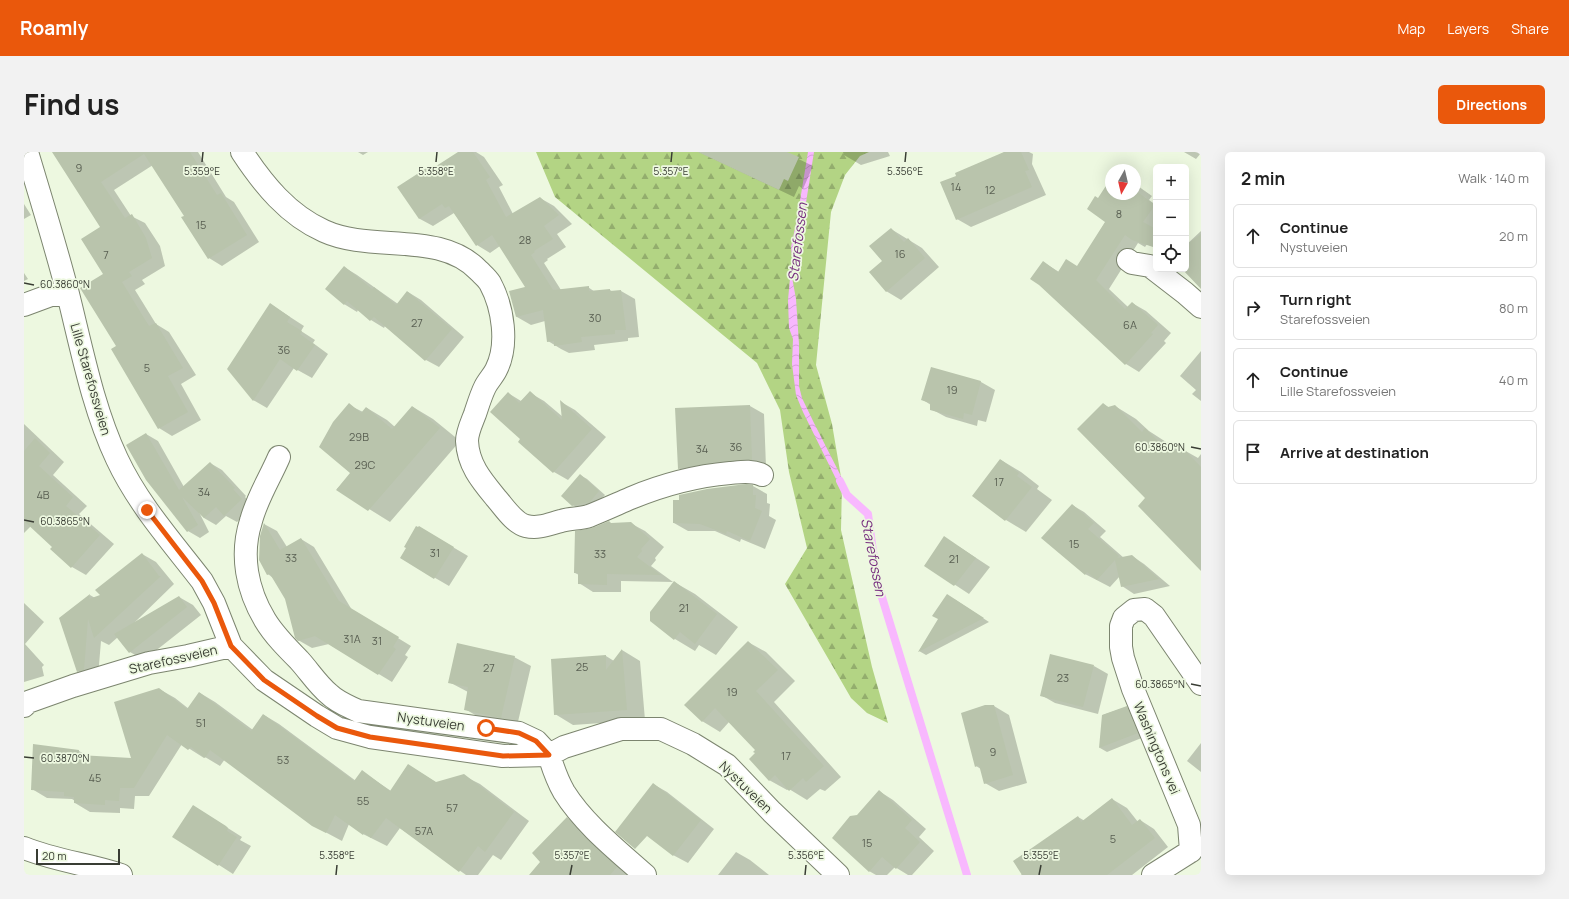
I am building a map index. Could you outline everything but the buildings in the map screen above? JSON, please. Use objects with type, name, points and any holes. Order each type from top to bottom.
[{"type":"street","name":"Lille Starefossveien","points":[[27,152],[68,294],[104,429],[117,460],[137,496],[209,592],[219,613],[231,646]]},
{"type":"street","points":[[242,152],[260,178],[285,205],[301,218],[324,231],[348,239],[439,248],[471,262],[490,282],[501,309],[504,346],[497,369],[485,387],[467,440],[471,459],[478,476],[511,516],[524,526],[540,527],[564,520],[574,520],[665,485],[706,476],[747,472],[762,475]]},
{"type":"street","points":[[1128,260],[1132,263],[1150,266],[1201,307]]},
{"type":"street","points":[[24,305],[51,295],[68,294]]},
{"type":"street","name":"Nystuveien","points":[[280,457],[261,495],[251,521],[246,542],[245,562],[256,601],[265,621],[328,694],[343,704],[358,711],[519,733],[536,741],[549,755],[564,747],[621,729],[661,729],[693,744],[727,765],[772,812],[838,875]]},
{"type":"street","name":"Washingtons vei","points":[[1196,857],[1189,825],[1146,722],[1123,658],[1121,626],[1124,618],[1134,610],[1145,610],[1154,616],[1201,684]]},
{"type":"street","name":"Starefossveien","points":[[24,706],[28,702],[149,663],[231,646],[264,680],[337,728],[370,737],[503,756],[549,755]]},
{"type":"street","points":[[549,755],[554,773],[574,806],[645,875]]},
{"type":"street","points":[[24,848],[42,855],[95,867],[122,875]]},
{"type":"street","points":[[1153,875],[1196,857]]},
{"type":"green space","points":[[536,152],[869,152],[860,156],[845,175],[831,212],[816,365],[832,424],[842,483],[841,530],[872,667],[888,723],[867,713],[851,698],[785,584],[807,548],[789,472],[780,410],[757,363],[555,197]]},
{"type":"water","points":[[808,152],[814,152],[805,209],[797,234],[800,250],[798,263],[792,277],[796,299],[799,344],[799,386],[802,398],[847,488],[844,491],[836,479],[796,395],[792,364],[793,339],[789,328],[788,300],[792,257],[791,247]]},
{"type":"waterway","name":"Starefossen","points":[[840,481],[847,495],[868,514],[877,581],[967,875]]},
{"type":"route","points":[[147,510],[209,592],[219,613],[231,646],[264,680],[284,692],[317,716],[337,728],[370,737],[503,756],[549,755],[536,741],[519,733],[486,728]]}]
